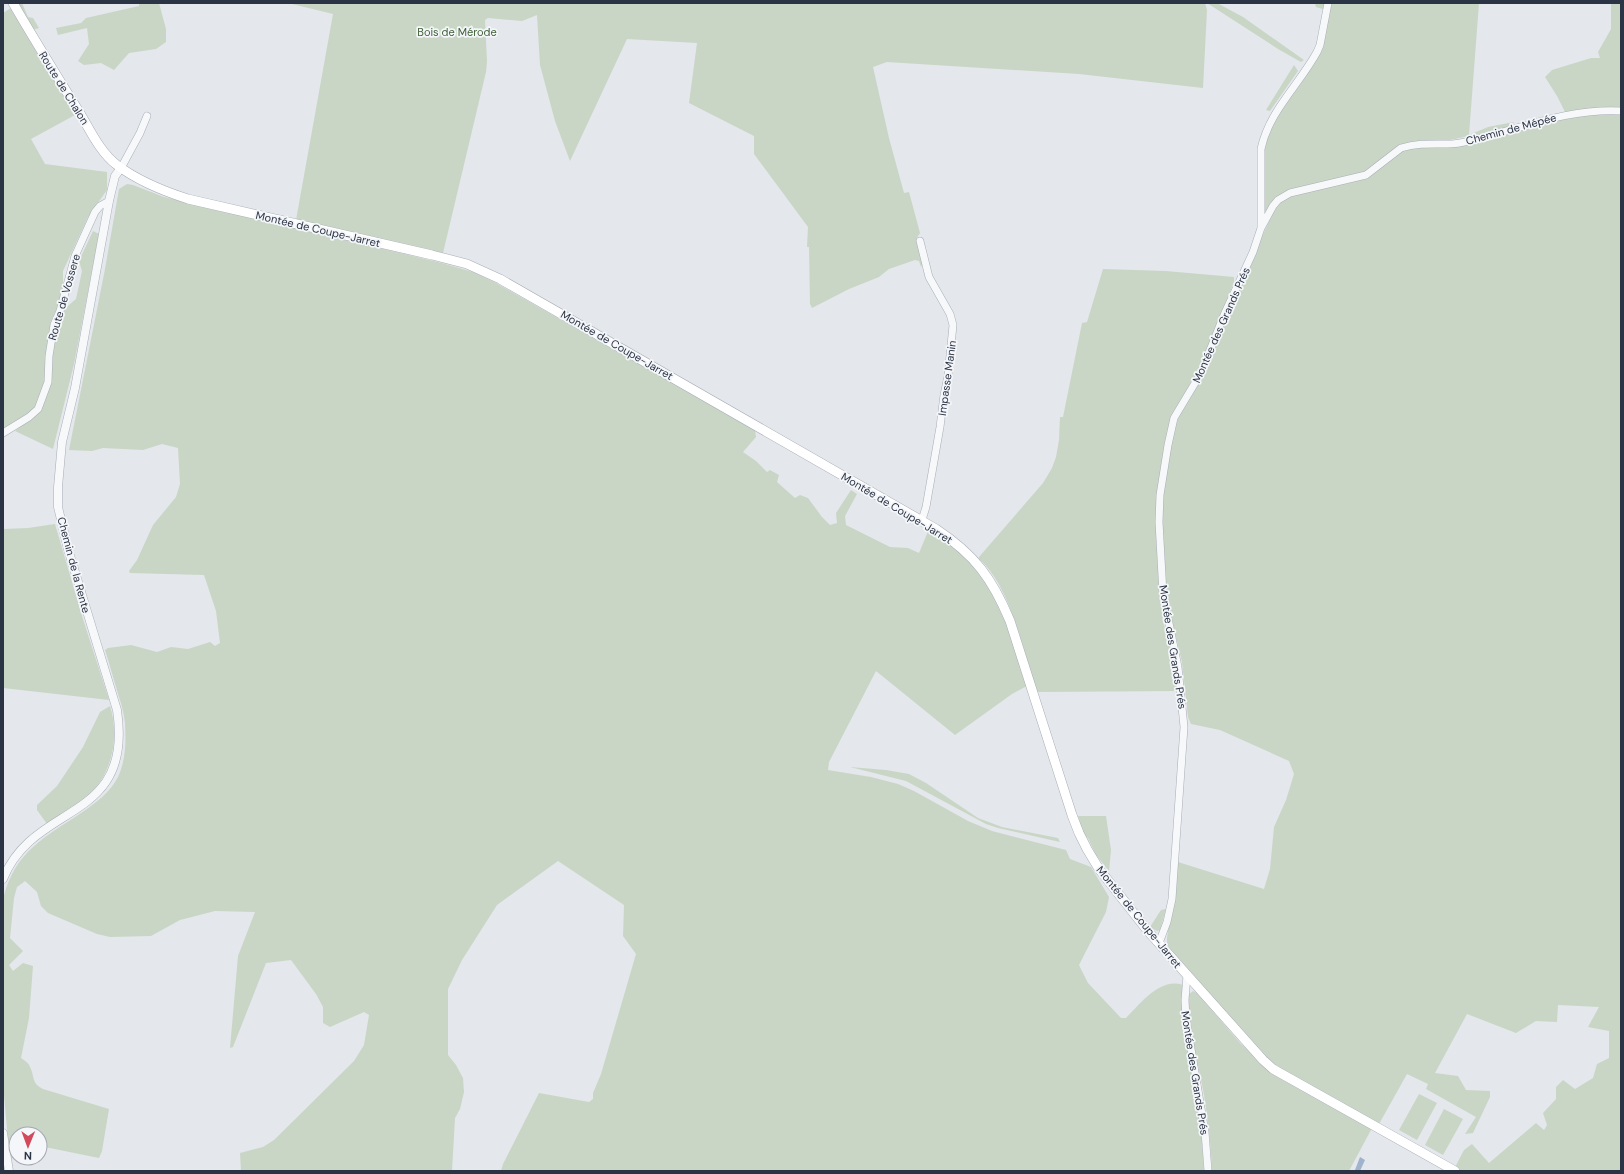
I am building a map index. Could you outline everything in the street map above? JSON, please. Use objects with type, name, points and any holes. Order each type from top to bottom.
[{"type":"main road","name":"Route de Chalon","points":[[13,3],[51,68],[102,149],[121,168]]},
{"type":"main road","name":"Montée de Coupe-Jarret","points":[[121,168],[158,188],[188,199],[439,257],[467,264],[486,272],[531,296],[922,520],[947,536],[967,552],[983,569],[996,589],[1010,621],[1079,833],[1099,869],[1158,943],[1262,1060],[1273,1069],[1455,1171]]},
{"type":"street","name":"Montée des Grands Prés","points":[[1158,943],[1165,930],[1172,899],[1184,727],[1178,666],[1163,594],[1159,522],[1161,481],[1174,418],[1201,373],[1224,315],[1253,252],[1261,228],[1261,155],[1263,136],[1272,117],[1317,52],[1320,45],[1328,3]]},
{"type":"street","name":"Chemin de Mépée","points":[[1261,228],[1273,206],[1278,200],[1290,193],[1366,175],[1401,148],[1422,144],[1459,143],[1474,140],[1565,115],[1600,111],[1621,112]]},
{"type":"street","points":[[121,168],[137,140],[147,116]]},
{"type":"street","name":"Chemin de la Rente","points":[[3,880],[7,868],[24,846],[83,805],[98,792],[106,782],[115,764],[119,750],[120,737],[117,710],[70,556],[58,507],[58,476],[62,442],[75,388],[109,201],[115,176],[121,168]]},
{"type":"street","name":"Route de Vossere","points":[[3,433],[29,417],[38,409],[48,382],[49,356],[54,325],[60,311],[75,256],[95,212],[100,206],[109,201]]},
{"type":"street","name":"Impasse Manin","points":[[920,241],[929,277],[950,314],[953,325],[948,376],[940,427],[926,507],[922,520]]},
{"type":"street","name":"Montée des Grands Prés","points":[[1187,975],[1185,1000],[1186,1019],[1205,1132],[1208,1171]]},
{"type":"street","points":[[3,1133],[9,1171]]},
{"type":"green space","points":[[16,3],[22,3],[28,17],[33,18],[39,28],[32,30]]},
{"type":"green space","points":[[139,3],[159,3],[166,29],[166,42],[156,49],[129,53],[114,70],[101,63],[84,65],[78,61],[89,44],[87,28],[58,35],[56,28],[81,23],[86,18],[139,6]]},
{"type":"green space","name":"Bois de Mérode","points":[[288,3],[1205,3],[1207,10],[1203,88],[1079,74],[887,62],[873,67],[889,138],[904,193],[909,192],[920,233],[916,239],[923,263],[921,267],[919,261],[915,260],[889,269],[879,277],[849,289],[812,308],[810,304],[809,247],[807,247],[808,227],[754,154],[754,136],[689,103],[697,43],[627,39],[570,161],[555,121],[540,65],[537,15],[522,21],[488,18],[485,20],[486,72],[443,253],[296,220],[333,14]]},
{"type":"green space","points":[[1207,3],[1217,3],[1243,17],[1304,60],[1301,62],[1278,49]]},
{"type":"green space","points":[[1315,3],[1479,3],[1469,135],[1488,127],[1514,122],[1512,127],[1471,138],[1469,136],[1450,140],[1420,141],[1401,145],[1364,173],[1281,194],[1273,200],[1269,211],[1263,211],[1262,150],[1272,121],[1314,62],[1329,11],[1316,7]]},
{"type":"green space","points":[[1611,3],[1621,3],[1621,1171],[1453,1171],[1464,1150],[1472,1144],[1489,1163],[1536,1123],[1544,1130],[1547,1125],[1543,1113],[1556,1099],[1556,1087],[1563,1080],[1575,1089],[1593,1078],[1597,1064],[1609,1058],[1609,1031],[1588,1027],[1599,1007],[1558,1005],[1557,1022],[1536,1021],[1516,1033],[1467,1014],[1435,1073],[1458,1076],[1466,1090],[1490,1091],[1490,1097],[1473,1133],[1465,1134],[1476,1117],[1426,1089],[1428,1084],[1407,1074],[1379,1124],[1290,1075],[1268,1059],[1176,957],[1167,944],[1178,862],[1264,889],[1270,869],[1274,827],[1286,800],[1294,774],[1289,761],[1220,730],[1191,724],[1188,717],[1182,662],[1171,617],[1162,618],[1174,663],[1177,691],[1036,692],[1008,602],[990,571],[979,559],[979,557],[1043,483],[1052,468],[1056,457],[1059,440],[1060,417],[1063,417],[1082,323],[1087,322],[1103,269],[1166,271],[1234,277],[1234,282],[1206,354],[1173,415],[1176,424],[1182,409],[1212,357],[1231,308],[1272,214],[1279,202],[1287,197],[1368,177],[1403,150],[1437,145],[1564,119],[1565,112],[1545,77],[1552,70],[1591,58],[1600,58],[1598,52],[1611,29]]},
{"type":"green space","points":[[11,8],[75,115],[31,139],[45,164],[107,172],[107,190],[88,217],[63,271],[63,283],[45,381],[39,399],[34,409],[28,415],[3,429],[3,13]]},
{"type":"green space","points":[[1294,65],[1298,71],[1270,111],[1266,110]]},
{"type":"green space","points":[[127,184],[133,185],[164,197],[442,263],[473,272],[496,283],[755,430],[756,437],[743,452],[756,461],[767,472],[770,470],[779,475],[777,482],[795,498],[800,495],[808,498],[830,525],[837,523],[836,513],[851,490],[857,494],[845,516],[846,525],[890,547],[908,548],[919,553],[929,529],[963,554],[983,578],[1001,608],[1027,686],[1012,694],[955,735],[876,671],[829,762],[828,770],[871,777],[898,784],[914,791],[968,821],[992,831],[1066,850],[1070,859],[1091,867],[1109,897],[1106,912],[1079,965],[1088,983],[1121,1018],[1126,1018],[1144,999],[1159,988],[1166,985],[1183,985],[1183,1021],[1201,1128],[1204,1171],[501,1171],[503,1164],[539,1093],[589,1102],[593,1099],[593,1093],[601,1074],[636,954],[623,936],[624,905],[558,861],[497,905],[462,960],[448,989],[448,1055],[456,1065],[463,1078],[464,1092],[460,1109],[455,1118],[452,1171],[241,1171],[240,1153],[263,1147],[274,1140],[354,1061],[364,1045],[369,1015],[364,1012],[330,1027],[323,1023],[323,1007],[316,994],[291,960],[266,963],[233,1047],[230,1048],[238,956],[255,912],[215,911],[180,920],[151,936],[110,937],[97,934],[48,913],[41,906],[37,892],[25,881],[17,887],[14,898],[10,938],[23,951],[9,965],[13,971],[23,963],[33,966],[29,1018],[21,1058],[29,1064],[35,1082],[39,1087],[109,1109],[102,1151],[99,1158],[48,1148],[48,1126],[8,1126],[8,1140],[3,1084],[3,899],[8,882],[15,868],[24,856],[45,837],[99,800],[112,787],[121,771],[124,757],[125,723],[122,707],[105,650],[108,648],[131,645],[157,652],[171,647],[188,649],[210,642],[215,646],[220,643],[216,611],[204,575],[130,573],[129,571],[137,560],[153,525],[176,497],[180,484],[178,448],[162,444],[143,450],[103,448],[92,451],[69,450],[105,269],[119,189]]},
{"type":"green space","points":[[93,231],[99,234],[74,364],[53,449],[15,431],[34,416],[41,407],[55,333],[62,311],[76,299],[82,271],[79,261]]},
{"type":"green space","points":[[55,524],[109,700],[3,688],[3,529],[28,528]]},
{"type":"green space","points":[[110,706],[113,718],[114,742],[112,754],[103,777],[88,796],[47,824],[37,810],[37,805],[57,786],[83,747],[100,712]]},
{"type":"green space","points":[[850,767],[886,770],[909,774],[926,783],[978,818],[1002,827],[1058,838],[1060,842],[986,824],[906,781]]},
{"type":"green space","points":[[1078,816],[1106,816],[1111,850],[1109,871],[1096,855],[1088,838],[1083,835]]},
{"type":"green space","points":[[1166,909],[1160,930],[1157,931],[1150,927],[1161,910]]},
{"type":"green space","points":[[1193,991],[1197,993],[1241,1044],[1260,1061],[1372,1128],[1349,1171],[1212,1171],[1210,1142],[1202,1082],[1188,1008],[1188,995]]},
{"type":"green space","points":[[1419,1094],[1437,1103],[1417,1140],[1399,1130]]},
{"type":"green space","points":[[1444,1109],[1463,1119],[1443,1155],[1425,1145]]},
{"type":"water","points":[[1360,1157],[1365,1160],[1360,1171],[1355,1170]]}]
